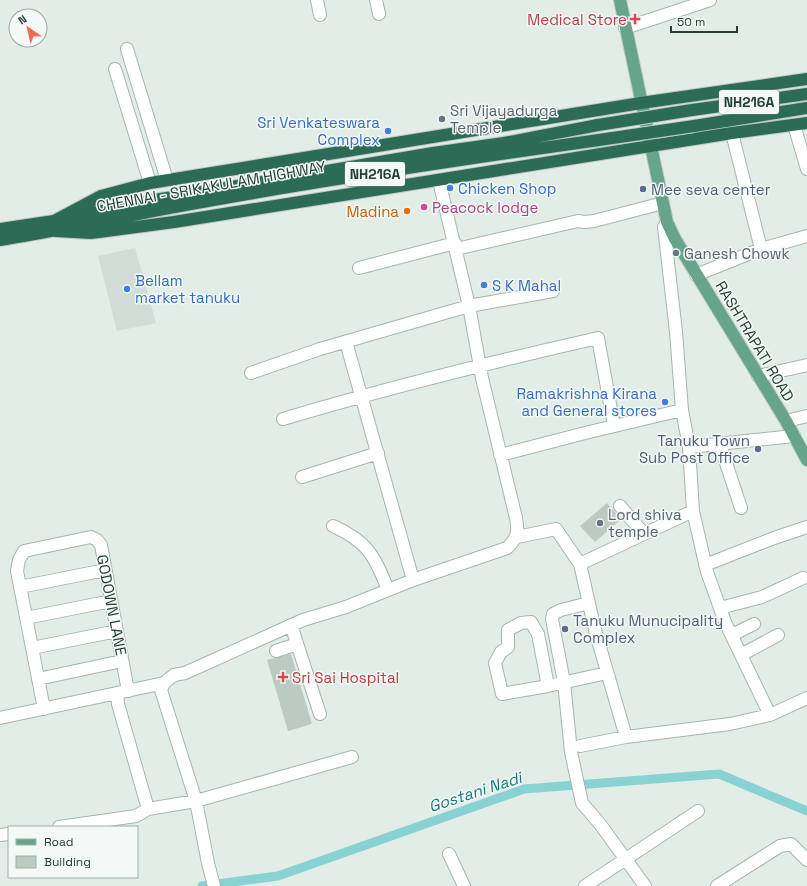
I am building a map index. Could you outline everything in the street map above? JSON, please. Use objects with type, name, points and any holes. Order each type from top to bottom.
[{"type":"highway","points":[[55,226],[101,196],[150,183],[641,103],[807,79]]},
{"type":"highway","name":"NH216A","points":[[0,229],[55,226],[148,201],[433,153],[504,143],[598,125],[807,94]]},
{"type":"highway","name":"CHENNAI - SRIKAKULAM HIGHWAY","points":[[0,240],[55,226],[436,164],[807,108]]},
{"type":"highway","points":[[55,226],[91,234],[439,181],[732,133],[807,123]]},
{"type":"main road","name":"RASHTRAPATI ROAD","points":[[620,0],[667,222],[696,275],[786,421],[807,460]]},
{"type":"street","points":[[317,0],[320,15]]},
{"type":"street","points":[[376,0],[379,14]]},
{"type":"street","points":[[625,28],[710,0]]},
{"type":"street","points":[[127,49],[167,180]]},
{"type":"street","points":[[115,69],[150,183]]},
{"type":"street","points":[[794,125],[807,169]]},
{"type":"street","points":[[732,133],[761,249]]},
{"type":"street","points":[[439,181],[469,306],[480,365],[500,455],[516,518],[518,530],[517,537]]},
{"type":"street","points":[[360,268],[455,246],[578,221],[594,221],[663,203]]},
{"type":"street","points":[[667,222],[664,227],[676,332],[682,410],[689,447],[693,511],[705,565],[720,608],[770,715]]},
{"type":"street","points":[[696,275],[761,249],[807,236]]},
{"type":"street","points":[[251,373],[346,342],[469,306],[553,291]]},
{"type":"street","points":[[283,419],[362,396],[480,365],[598,338],[614,426]]},
{"type":"street","points":[[346,342],[413,580]]},
{"type":"street","points":[[758,376],[807,365]]},
{"type":"street","points":[[500,455],[682,410]]},
{"type":"street","points":[[786,421],[807,416]]},
{"type":"street","points":[[689,447],[720,445],[794,436]]},
{"type":"street","points":[[720,445],[741,508]]},
{"type":"street","points":[[302,477],[378,453]]},
{"type":"street","points":[[620,506],[644,534]]},
{"type":"street","points":[[580,564],[693,511]]},
{"type":"street","points":[[333,526],[350,534],[368,549],[379,566],[388,590]]},
{"type":"street","points":[[705,565],[774,538],[807,527]]},
{"type":"street","points":[[0,718],[164,683],[174,676],[291,625],[413,580],[506,548],[517,537],[556,529],[580,564],[607,673],[626,737]]},
{"type":"street","name":"GODOWN LANE","points":[[44,709],[17,571],[19,560],[24,551],[91,537],[97,540],[101,545],[122,661],[123,692],[118,704],[148,809]]},
{"type":"street","points":[[20,587],[105,570]]},
{"type":"street","points":[[720,608],[762,597],[803,578]]},
{"type":"street","points":[[26,618],[111,601]]},
{"type":"street","points":[[589,603],[561,610],[553,614],[552,619],[576,749],[582,803],[600,824],[644,886]]},
{"type":"street","points":[[548,686],[538,634],[531,622],[521,623],[508,630],[508,647],[501,652],[495,663],[502,694],[548,686],[607,673]]},
{"type":"street","points":[[732,635],[754,624]]},
{"type":"street","points":[[291,625],[320,714]]},
{"type":"street","points":[[32,648],[117,631]]},
{"type":"street","points":[[278,631],[280,649],[297,644]]},
{"type":"street","points":[[741,655],[778,635]]},
{"type":"street","points":[[38,679],[122,661]]},
{"type":"street","points":[[164,683],[161,690],[165,707],[196,801],[214,886]]},
{"type":"street","points":[[576,749],[626,737],[730,724],[770,715],[807,698]]},
{"type":"street","points":[[66,826],[136,816],[148,809],[196,801],[352,756]]},
{"type":"street","points":[[585,886],[698,811]]},
{"type":"street","points":[[717,886],[780,846],[791,844],[807,860]]},
{"type":"street","points":[[449,854],[464,886]]},
{"type":"shaded area","name":"Bellam market tanuku","points":[[135,248],[156,323],[117,331],[98,256]]},
{"type":"building","name":"Lord shiva temple","points":[[607,503],[621,519],[595,542],[580,526]]},
{"type":"building","points":[[291,654],[312,724],[288,731],[267,660]]},
{"type":"waterway","name":"Gostani Nadi","points":[[202,886],[278,876],[524,789],[719,774],[807,811]]},
{"type":"place","name":"Medical Store","points":[[635,19]]},
{"type":"place","name":"Sri Vijayadurga Temple","points":[[442,119]]},
{"type":"place","name":"Sri Venkateswara Complex","points":[[388,131]]},
{"type":"place","name":"Chicken Shop","points":[[450,188]]},
{"type":"place","name":"Mee seva center","points":[[643,189]]},
{"type":"place","name":"Peacock lodge","points":[[424,207]]},
{"type":"place","name":"Madina","points":[[407,211]]},
{"type":"place","name":"Ganesh Chowk","points":[[676,253]]},
{"type":"place","name":"S K Mahal","points":[[484,285]]},
{"type":"place","name":"Bellam market tanuku","points":[[127,289]]},
{"type":"place","name":"Ramakrishna Kirana and General stores","points":[[665,402]]},
{"type":"place","name":"Tanuku Town Sub Post Office","points":[[758,449]]},
{"type":"place","name":"Lord shiva temple","points":[[600,523]]},
{"type":"place","name":"Tanuku Munucipality Complex","points":[[565,629]]},
{"type":"place","name":"Sri Sai Hospital","points":[[283,677]]}]
